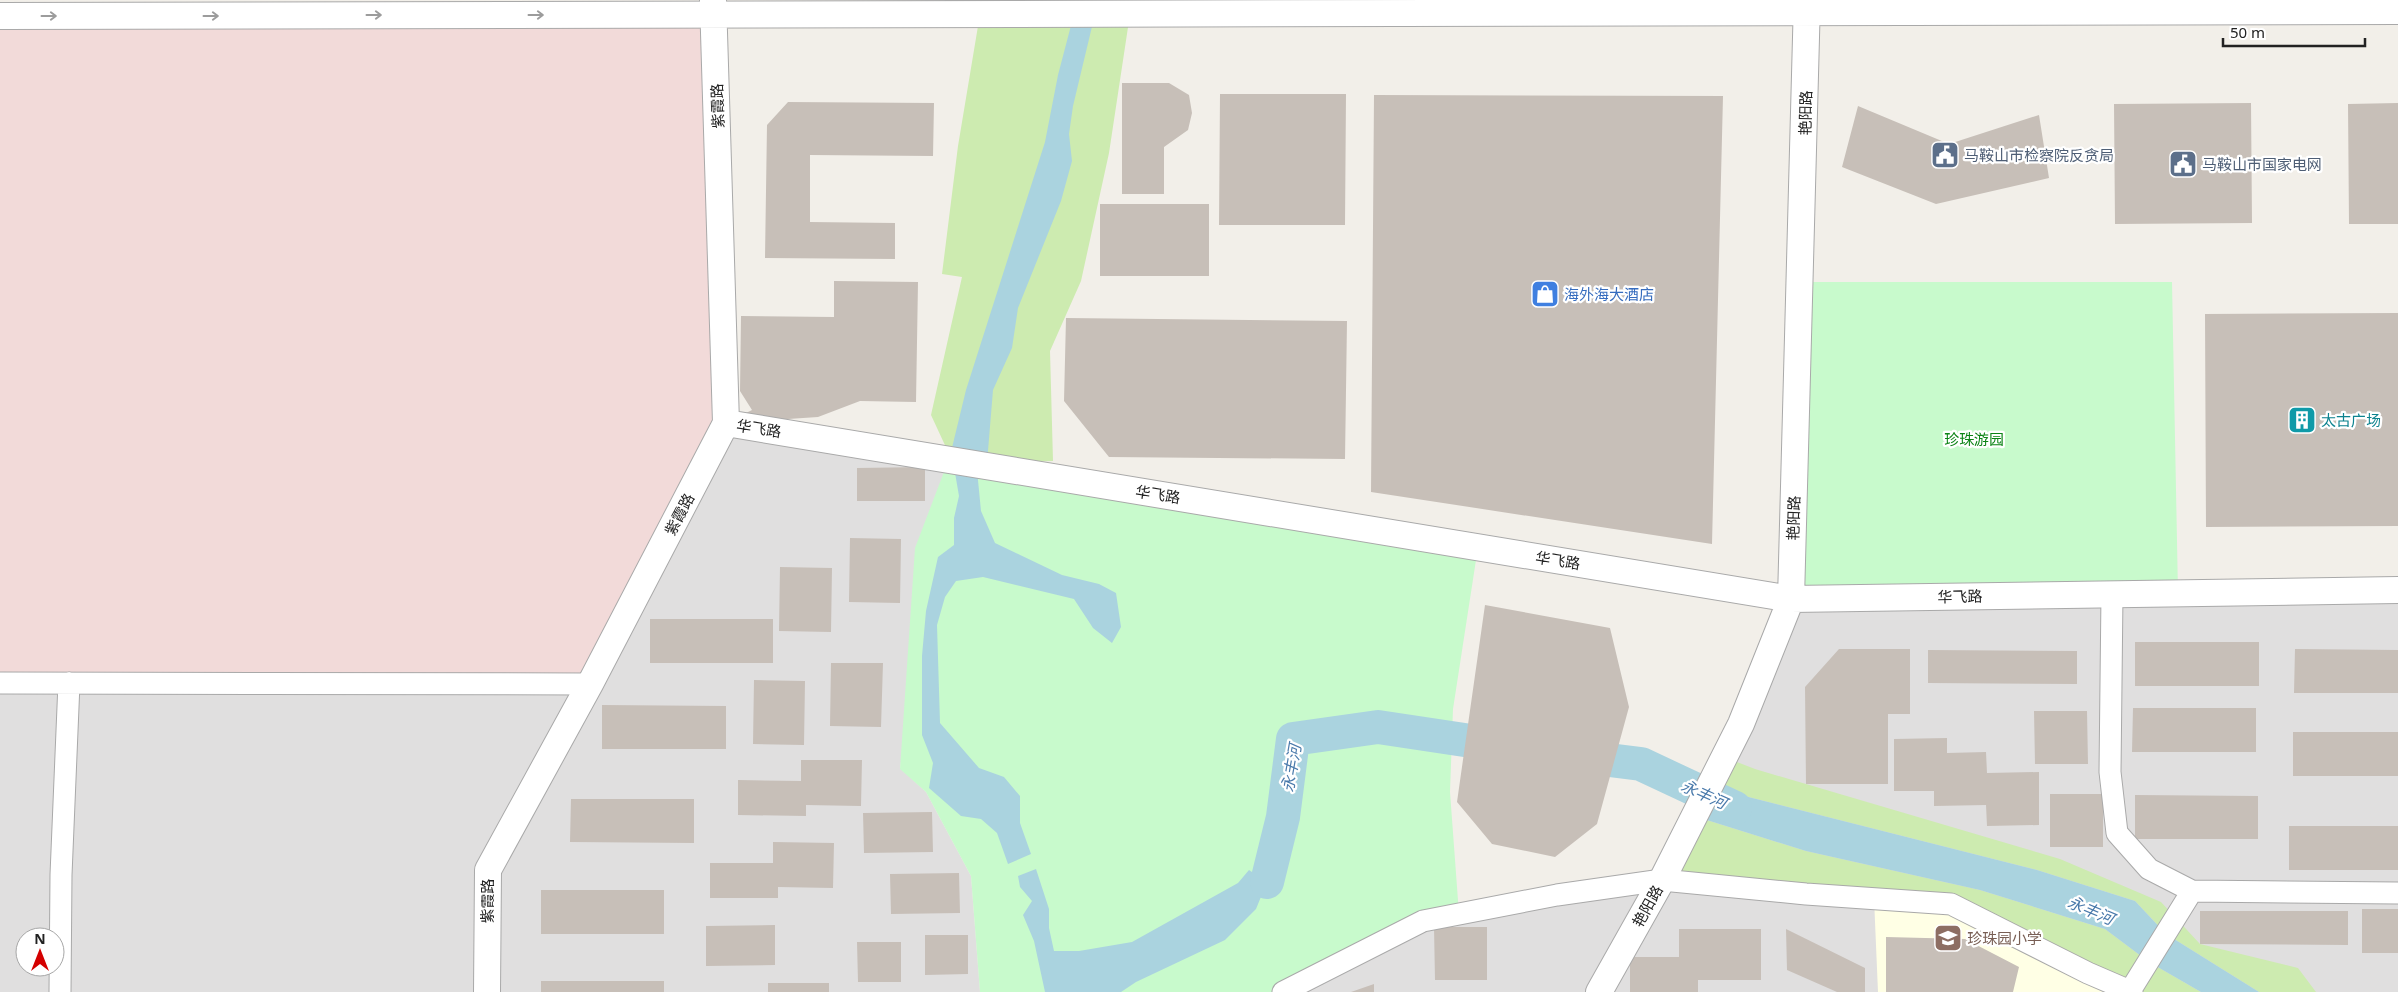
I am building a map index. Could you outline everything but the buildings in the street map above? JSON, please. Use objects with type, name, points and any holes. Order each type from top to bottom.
[{"type":"street","points":[[0,16],[714,7],[1807,6],[2398,11]]},
{"type":"street","name":"艳阳路","points":[[1600,992],[1662,880],[1741,724],[1791,599],[1807,6]]},
{"type":"street","name":"紫霞路","points":[[487,992],[488,870],[590,684],[726,423],[714,7]]},
{"type":"street","name":"华飞路","points":[[726,423],[1791,599],[2398,590]]},
{"type":"street","points":[[2112,594],[2110,772],[2117,832],[2149,869],[2192,891],[2398,893]]},
{"type":"street","points":[[0,683],[590,684]]},
{"type":"street","points":[[60,992],[61,875],[69,683]]},
{"type":"street","points":[[1283,992],[1423,921],[1557,895],[1662,880],[1806,894],[1951,904],[2088,973],[2131,992],[2192,891]]},
{"type":"shaded area","points":[[714,15],[726,423],[590,684],[0,683],[0,18]]},
{"type":"shaded area","points":[[726,423],[950,456],[900,768],[926,792],[971,876],[980,992],[0,992],[0,683]]},
{"type":"shaded area","points":[[2398,589],[2398,992],[1273,992],[1423,921],[1662,880],[1791,599]]},
{"type":"shaded area","name":"珍珠园小学","points":[[1874,898],[1951,904],[2132,992],[1878,992]]},
{"type":"green space","points":[[980,14],[1130,14],[1109,153],[1081,281],[1050,351],[1053,461],[987,463],[950,456],[931,415],[962,277],[942,274],[958,146]]},
{"type":"green space","name":"珍珠游园","points":[[1800,282],[2172,282],[2178,593],[1791,599]]},
{"type":"green space","points":[[950,456],[1478,547],[1453,709],[1450,792],[1459,914],[1282,992],[980,992],[971,876],[926,792],[900,769],[915,548]]},
{"type":"green space","points":[[1724,757],[1755,769],[2060,859],[2161,902],[2200,944],[2298,968],[2316,992],[2259,992],[2166,934],[2135,901],[2037,870],[1709,787]]},
{"type":"green space","points":[[1694,816],[1806,851],[1980,890],[2105,929],[2149,962],[2201,992],[2132,992],[1951,904],[1662,880]]},
{"type":"water","points":[[1074,14],[1095,14],[1073,106],[1069,134],[1072,161],[1061,201],[1018,308],[1012,348],[993,390],[987,463],[950,456],[966,390],[1045,142],[1058,75]]},
{"type":"water","points":[[954,467],[977,470],[981,511],[995,543],[1062,575],[1099,584],[1116,593],[1121,627],[1112,643],[1093,628],[1074,599],[983,577],[956,581],[945,597],[937,625],[940,723],[979,768],[1004,777],[1020,796],[1020,823],[1031,854],[1008,864],[997,833],[981,819],[961,816],[929,788],[933,763],[922,735],[922,656],[926,611],[938,557],[954,545],[954,518],[959,496]]},
{"type":"water","points":[[1709,787],[2037,870],[2135,901],[2166,934],[2259,992],[2201,992],[2149,962],[2105,929],[1980,890],[1806,851],[1694,816]]},
{"type":"water","points":[[1036,869],[1049,909],[1049,928],[1054,951],[1079,951],[1132,942],[1238,883],[1249,870],[1267,882],[1256,909],[1225,940],[1136,982],[1121,992],[1045,992],[1034,941],[1023,915],[1032,901],[1020,887],[1018,876]]},
{"type":"waterway","name":"永丰河","points":[[1267,882],[1283,817],[1293,739],[1378,727],[1511,747]]},
{"type":"waterway","name":"永丰河","points":[[1569,755],[1641,764],[1735,808]]},
{"type":"place","name":"马鞍山市检察院反贪局","points":[[1945,155]]},
{"type":"place","name":"马鞍山市国家电网","points":[[2183,164]]},
{"type":"place","name":"海外海大酒店","points":[[1545,294]]},
{"type":"place","name":"太古广场","points":[[2302,420]]},
{"type":"place","name":"珍珠园小学","points":[[1948,938]]}]
